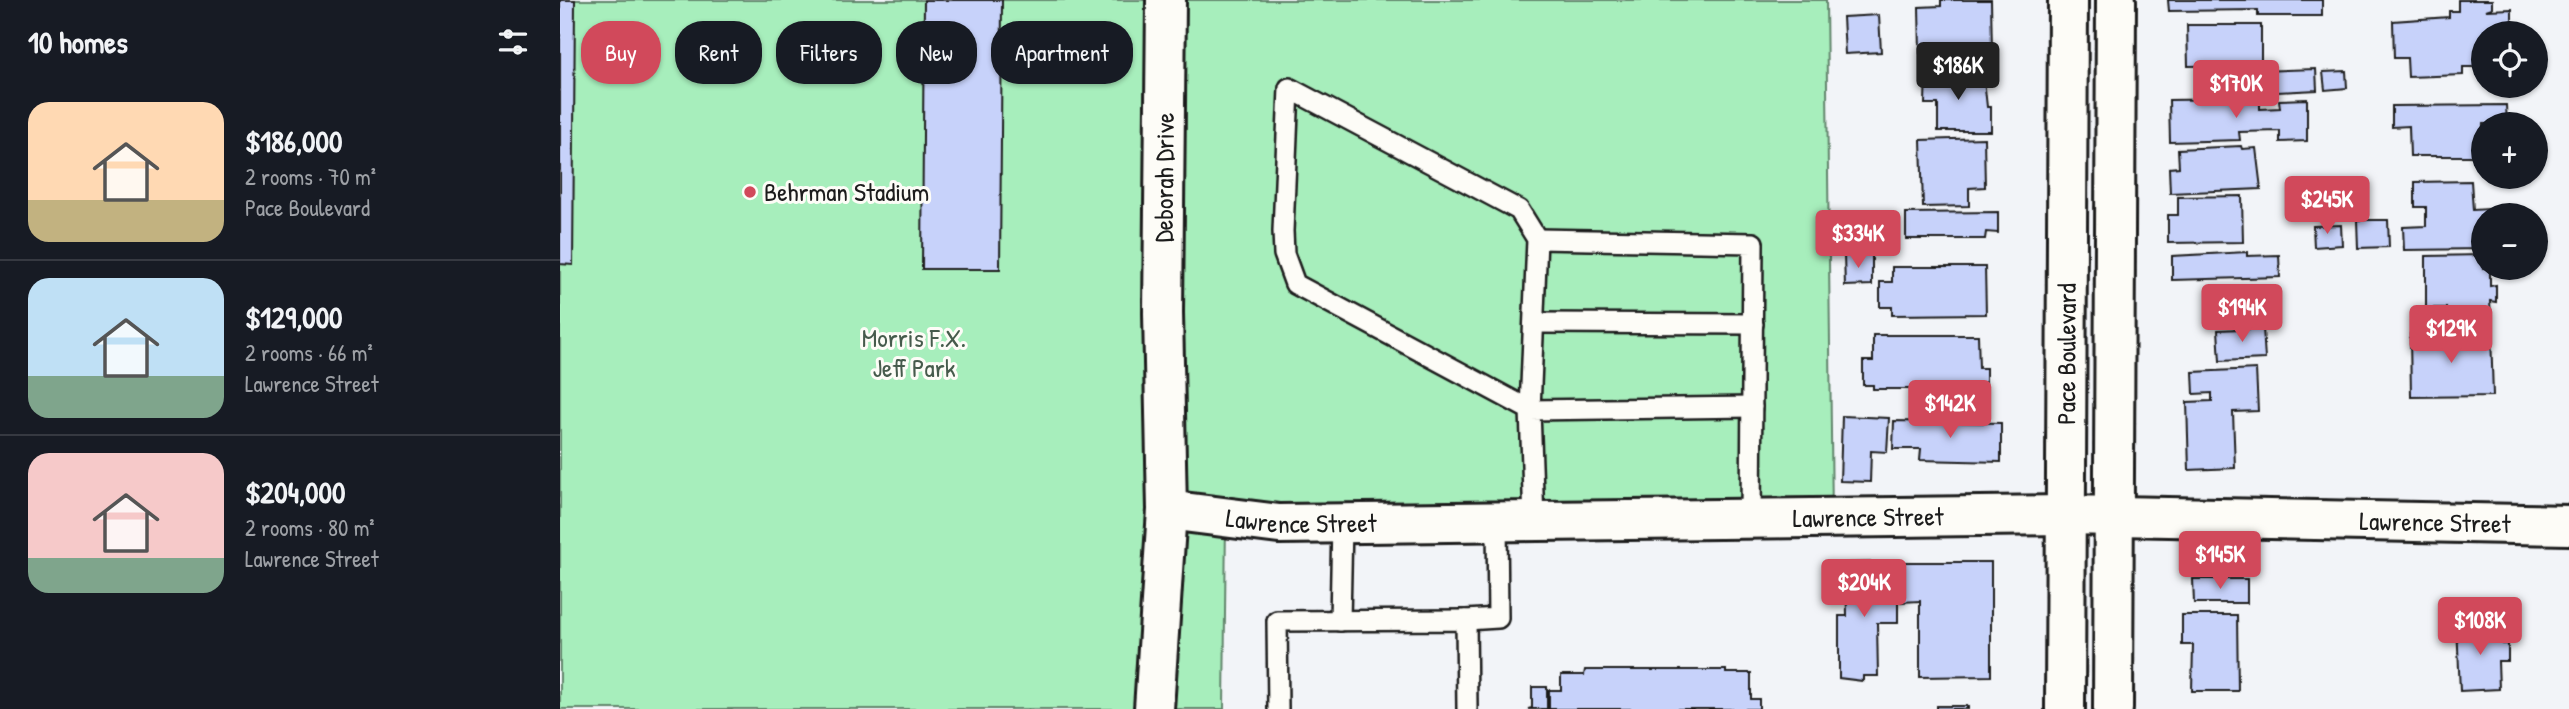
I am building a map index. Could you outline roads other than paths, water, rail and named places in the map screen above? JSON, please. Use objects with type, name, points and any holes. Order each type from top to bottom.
[{"type":"street","name":"Deborah Drive","points":[[1166,0],[1164,313],[1167,510]]},
{"type":"street","name":"Pace Boulevard","points":[[2065,709],[2068,0]]},
{"type":"street","name":"Pace Boulevard","points":[[2113,709],[2116,0]]},
{"type":"street","name":"Lawrence Street","points":[[1167,510],[1279,524],[2114,515],[2569,525]]},
{"type":"street","points":[[1154,709],[1167,510]]},
{"type":"lane","points":[[1534,521],[1530,410],[1537,239],[1519,210],[1289,88],[1283,231],[1284,254],[1295,284],[1530,410],[1752,407]]},
{"type":"lane","points":[[1537,239],[1753,243],[1751,519]]},
{"type":"lane","points":[[1534,323],[1753,324]]},
{"type":"lane","points":[[1278,709],[1277,621],[1498,618],[1497,522]]},
{"type":"lane","points":[[1340,621],[1342,523]]},
{"type":"lane","points":[[1466,620],[1467,709]]},
{"type":"place","name":"Behrman Stadium","points":[[750,192]]},
{"type":"park label","name":"Morris F.X. Jeff Park","points":[[914,353]]}]
